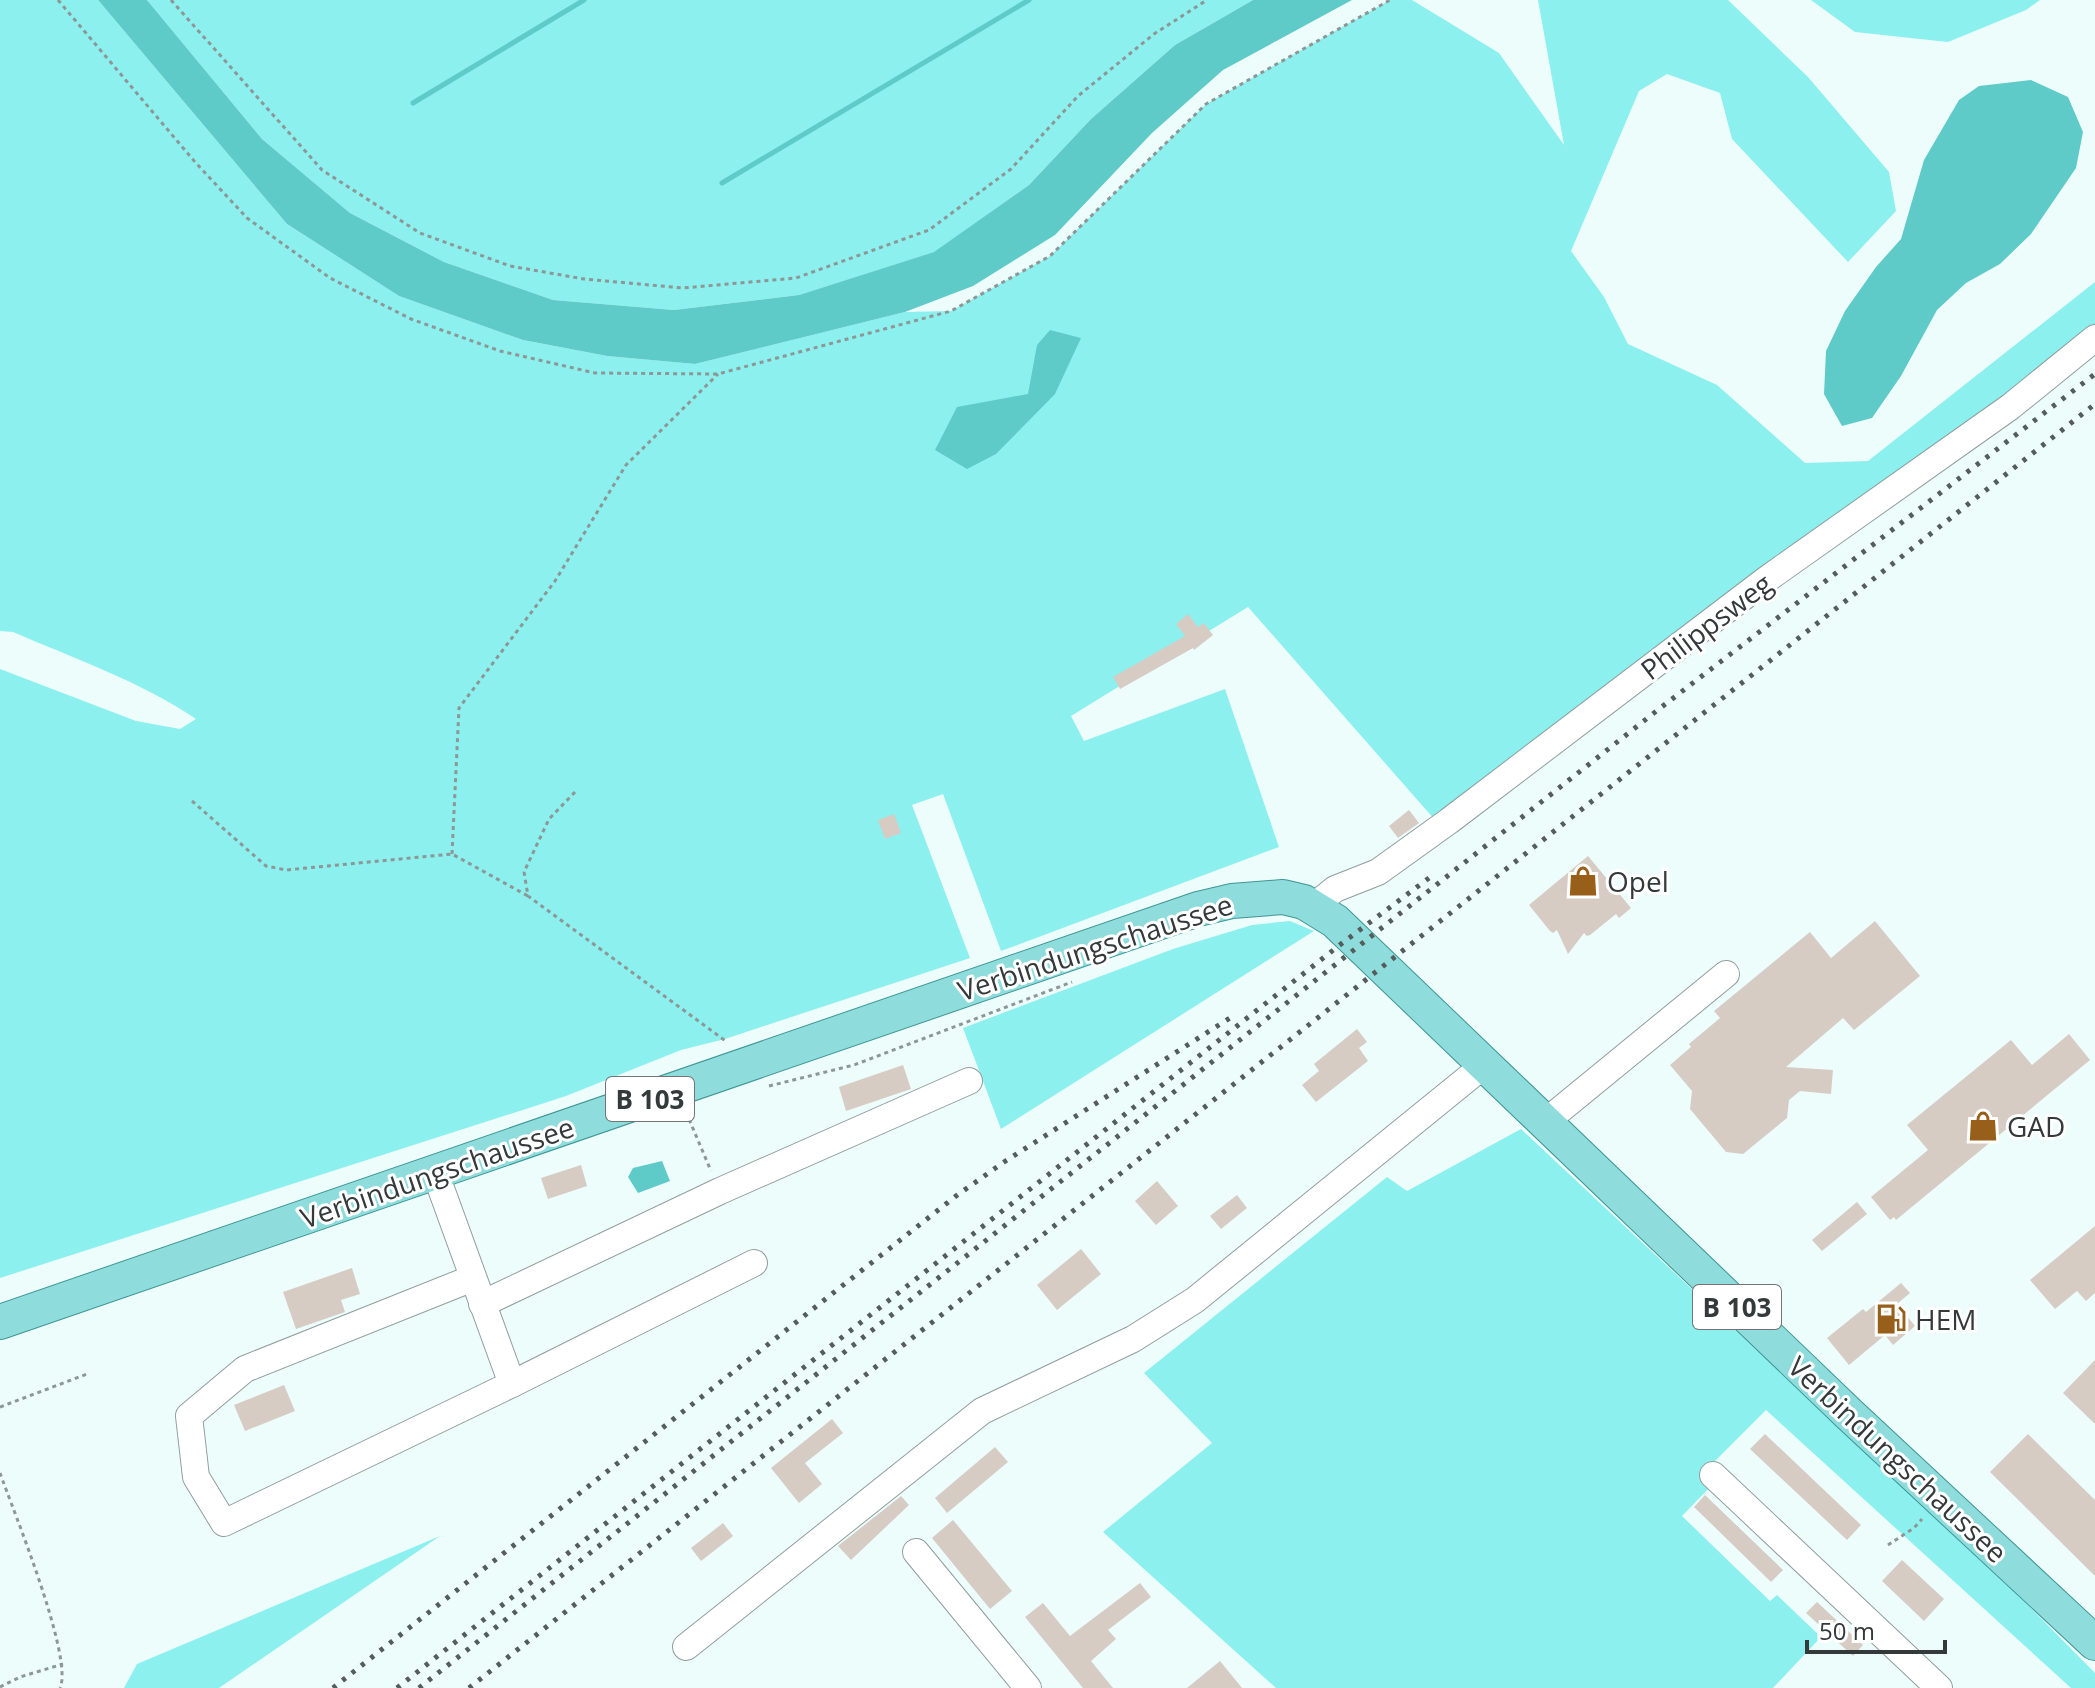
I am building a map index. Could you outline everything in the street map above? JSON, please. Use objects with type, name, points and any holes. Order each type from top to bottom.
[{"type":"main road","name":"Verbindungschaussee","points":[[0,1322],[1198,909],[1260,897],[1283,897],[1313,907],[1351,935],[1483,1066],[2095,1643]]},
{"type":"street","name":"Philippsweg","points":[[1313,907],[1335,889],[1378,872],[1437,830],[1767,579],[2010,407],[2095,338]]},
{"type":"street","points":[[1544,1123],[1726,974]]},
{"type":"street","points":[[686,1647],[982,1411],[1133,1339],[1195,1300],[1483,1066]]},
{"type":"street","points":[[482,1304],[720,1191],[969,1081]]},
{"type":"street","points":[[435,1172],[512,1384]]},
{"type":"street","points":[[473,1278],[245,1369],[189,1416],[196,1477],[224,1523],[754,1263]]},
{"type":"street","points":[[1713,1475],[1939,1688]]},
{"type":"street","points":[[916,1552],[1028,1688]]},
{"type":"path","points":[[58,0],[195,162],[247,218],[330,278],[411,319],[500,351],[595,373],[718,374],[951,311],[1050,256],[1206,104],[1390,0]]},
{"type":"path","points":[[171,0],[322,170],[420,233],[510,266],[584,279],[683,288],[796,278],[929,230],[1011,169],[1078,96],[1154,34],[1207,0]]},
{"type":"path","points":[[452,854],[459,708],[555,581],[626,465],[718,374]]},
{"type":"path","points":[[528,896],[524,872],[549,819],[575,792]]},
{"type":"path","points":[[192,801],[266,866],[286,870],[452,854],[528,896],[725,1039],[741,1067]]},
{"type":"path","points":[[676,1090],[720,1191]]},
{"type":"path","points":[[0,1407],[87,1374]]},
{"type":"path","points":[[0,1473],[44,1595],[63,1664],[60,1688]]},
{"type":"path","points":[[1888,1545],[1914,1528],[1923,1518]]},
{"type":"path","points":[[0,1687],[20,1677],[63,1664]]},
{"type":"shaded area","points":[[0,0],[98,0],[287,224],[399,296],[523,340],[607,356],[695,364],[905,312],[951,311],[1050,256],[1206,104],[1390,0],[1412,0],[1499,53],[1564,145],[1538,0],[1728,0],[1808,77],[1889,172],[1896,211],[1848,262],[1732,139],[1720,93],[1667,74],[1639,91],[1571,251],[1604,297],[1628,344],[1717,385],[1805,463],[1868,461],[2095,282],[2095,338],[1435,820],[1248,607],[1071,716],[1084,741],[1225,689],[1279,847],[1001,951],[943,794],[912,805],[970,958],[725,1039],[681,1050],[566,1096],[0,1278],[0,669],[136,721],[180,729],[196,719],[153,693],[107,671],[13,632],[0,631]]},
{"type":"shaded area","points":[[98,0],[147,0],[262,139],[350,213],[444,262],[553,300],[674,310],[799,295],[934,252],[1029,185],[1091,119],[1175,45],[1253,0],[1352,0],[1223,70],[1152,133],[1055,235],[973,286],[905,312],[695,364],[607,356],[523,340],[399,296],[287,224]]},
{"type":"shaded area","points":[[147,0],[1253,0],[1175,45],[1091,119],[1029,185],[935,252],[799,295],[674,310],[553,300],[444,262],[350,213],[262,139]]},
{"type":"shaded area","points":[[1811,0],[2040,0],[2026,10],[1948,42],[1855,32]]},
{"type":"shaded area","points":[[2031,80],[2068,97],[2083,132],[2076,168],[2031,234],[2000,264],[1966,283],[1937,310],[1901,376],[1872,418],[1842,426],[1824,394],[1826,351],[1845,311],[1876,267],[1901,239],[1924,160],[1959,100],[1979,86]]},
{"type":"shaded area","points":[[1050,330],[1081,338],[1055,394],[996,454],[967,469],[935,450],[957,407],[1028,394],[1037,345]]},
{"type":"shaded area","points":[[1290,921],[1314,931],[1001,1129],[963,1028],[1173,949],[1252,925]]},
{"type":"shaded area","points":[[1521,1129],[2012,1589],[2095,1673],[2095,1688],[2071,1688],[1766,1410],[1702,1474],[1712,1485],[1682,1516],[1770,1601],[1777,1595],[1821,1637],[1773,1688],[1276,1688],[1103,1532],[1212,1443],[1144,1373],[1387,1177],[1407,1191]]},
{"type":"shaded area","points":[[662,1161],[670,1181],[638,1193],[628,1177],[633,1168]]},
{"type":"shaded area","points":[[440,1536],[219,1688],[124,1688],[137,1664]]},
{"type":"building","points":[[1188,614],[1198,627],[1204,623],[1213,635],[1194,650],[1120,689],[1113,677],[1185,636],[1176,624]]},
{"type":"building","points":[[1409,810],[1419,823],[1398,838],[1389,826]]},
{"type":"building","points":[[894,814],[901,833],[885,839],[878,820]]},
{"type":"building","name":"Opel","points":[[1588,856],[1631,908],[1619,918],[1616,914],[1590,935],[1584,933],[1568,954],[1557,930],[1553,933],[1550,931],[1529,905]]},
{"type":"building","points":[[1875,921],[1920,976],[1854,1030],[1843,1018],[1786,1067],[1833,1070],[1831,1094],[1800,1091],[1789,1100],[1787,1118],[1743,1154],[1726,1152],[1690,1109],[1692,1091],[1670,1065],[1720,1018],[1714,1011],[1810,932],[1831,958]]},
{"type":"building","points":[[1357,1029],[1367,1042],[1359,1048],[1368,1061],[1316,1102],[1302,1085],[1319,1071],[1314,1064]]},
{"type":"building","name":"GAD","points":[[2069,1034],[2090,1060],[1896,1220],[1894,1217],[1890,1220],[1871,1197],[1928,1150],[1907,1125],[2011,1040],[2032,1065]]},
{"type":"building","points":[[903,1065],[911,1089],[846,1111],[839,1087]]},
{"type":"building","points":[[581,1165],[587,1186],[548,1199],[541,1178]]},
{"type":"building","points":[[1157,1181],[1178,1206],[1156,1225],[1135,1201]]},
{"type":"building","points":[[1237,1195],[1247,1208],[1221,1229],[1210,1216]]},
{"type":"building","points":[[1857,1202],[1867,1214],[1822,1251],[1812,1240]]},
{"type":"building","points":[[2095,1226],[2095,1293],[2086,1301],[2077,1291],[2055,1309],[2030,1280]]},
{"type":"building","points":[[1081,1249],[1101,1274],[1057,1310],[1037,1285]]},
{"type":"building","points":[[352,1268],[360,1294],[341,1300],[345,1312],[296,1329],[283,1292]]},
{"type":"building","points":[[1901,1283],[1910,1293],[1897,1304],[1915,1326],[1893,1345],[1885,1335],[1849,1365],[1827,1338]]},
{"type":"building","points":[[2095,1360],[2095,1424],[2063,1393]]},
{"type":"building","points":[[284,1385],[295,1411],[245,1431],[234,1405]]},
{"type":"building","points":[[832,1419],[843,1433],[805,1463],[822,1484],[799,1503],[771,1468]]},
{"type":"building","points":[[1765,1434],[1861,1525],[1847,1540],[1750,1449]]},
{"type":"building","points":[[2028,1434],[2095,1500],[2095,1576],[1990,1472]]},
{"type":"building","points":[[995,1447],[1008,1462],[947,1513],[935,1498]]},
{"type":"building","points":[[1705,1495],[1783,1570],[1771,1582],[1694,1507]]},
{"type":"building","points":[[901,1496],[909,1505],[851,1560],[838,1546]]},
{"type":"building","points":[[953,1520],[1012,1591],[990,1609],[932,1538]]},
{"type":"building","points":[[723,1523],[733,1536],[701,1561],[691,1548]]},
{"type":"building","points":[[1902,1560],[1944,1599],[1924,1621],[1882,1581]]},
{"type":"building","points":[[1140,1583],[1151,1597],[1108,1630],[1116,1639],[1091,1661],[1113,1688],[1083,1688],[1025,1617],[1043,1603],[1070,1636]]},
{"type":"building","points":[[1817,1602],[1863,1645],[1853,1656],[1806,1613]]},
{"type":"building","points":[[1220,1661],[1242,1688],[1187,1688]]},
{"type":"waterway","points":[[413,103],[584,0]]},
{"type":"waterway","points":[[722,183],[1029,0]]},
{"type":"railway","points":[[419,1688],[1659,709],[2095,374]]},
{"type":"railway","points":[[469,1688],[2095,404]]},
{"type":"railway","points":[[397,1688],[1341,944],[1429,878]]},
{"type":"railway","points":[[333,1688],[956,1196],[1233,1016]]},
{"type":"place","name":"Opel","points":[[1583,881]]},
{"type":"place","name":"GAD","points":[[1983,1126]]},
{"type":"place","name":"HEM","points":[[1891,1319]]}]
